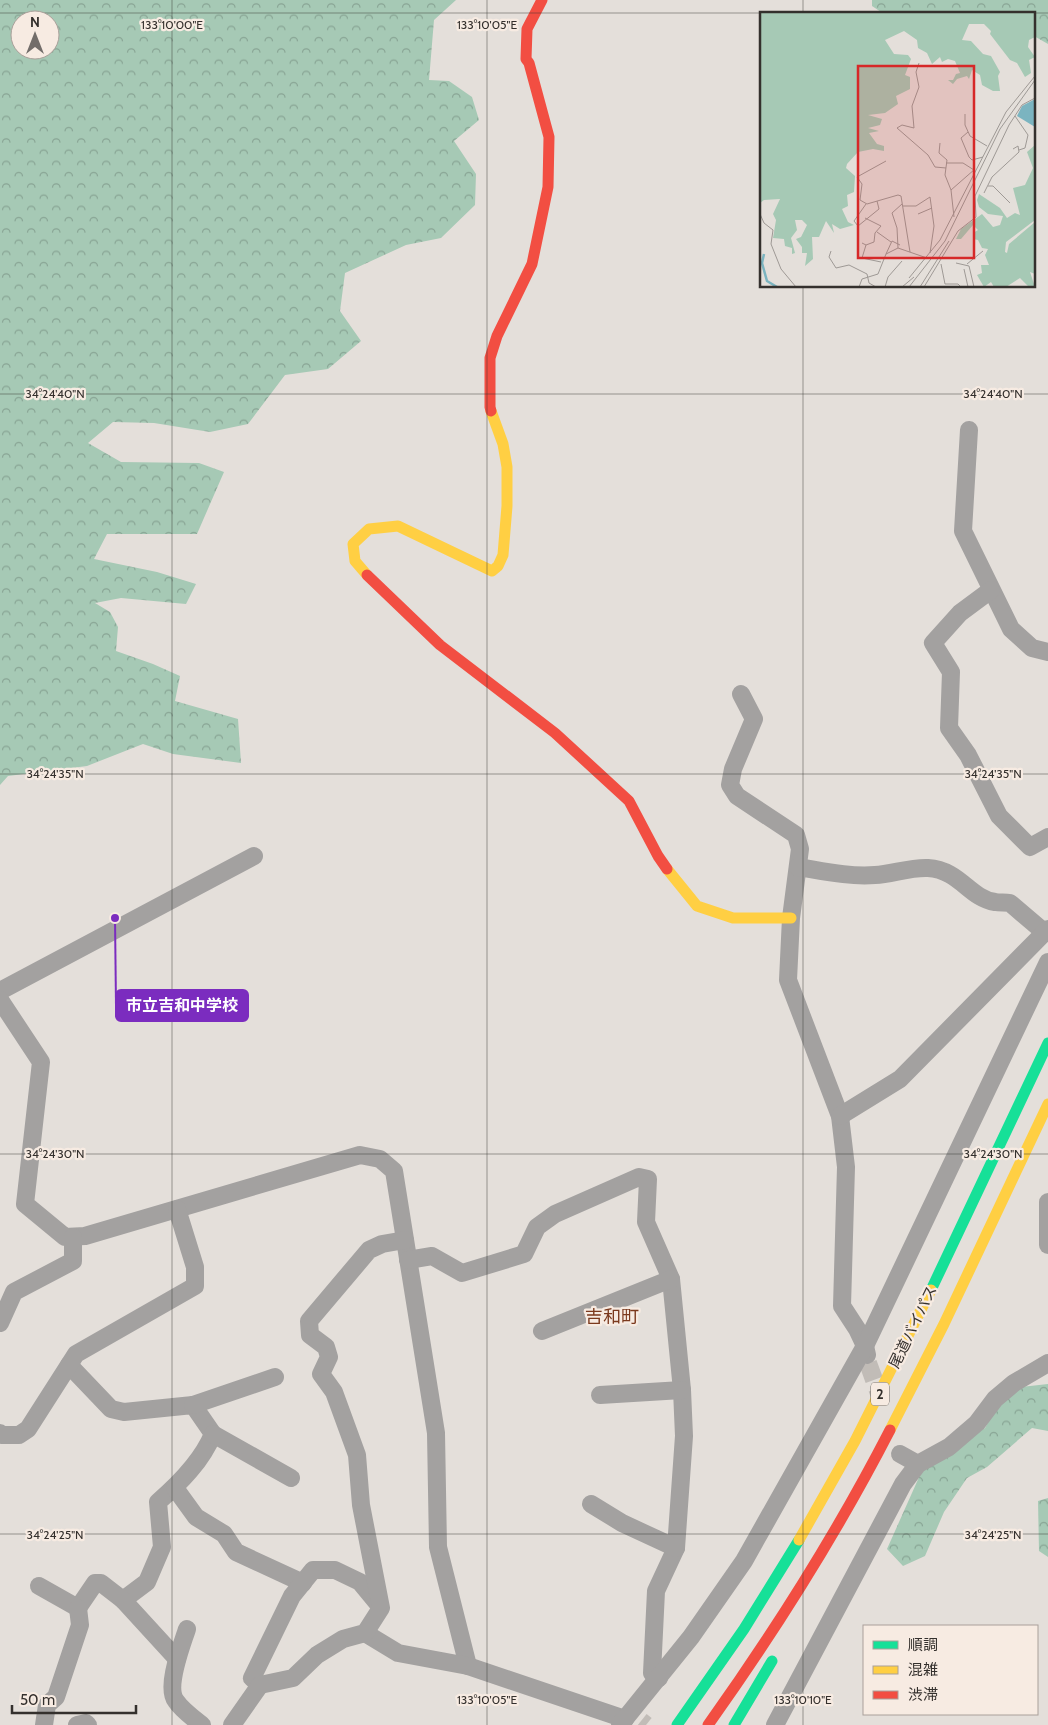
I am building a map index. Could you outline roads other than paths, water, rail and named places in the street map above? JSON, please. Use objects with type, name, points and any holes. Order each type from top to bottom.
[{"type":"main road","points":[[542,0],[528,30],[526,59],[529,63],[549,137],[548,187],[532,264],[497,336],[490,358],[490,407],[503,444],[508,467],[508,506],[503,555],[498,566],[492,571],[398,526],[369,529],[353,544],[355,561],[372,581],[440,645],[555,732],[629,801],[658,856],[675,881],[697,906],[733,918],[791,918]]},
{"type":"main road","name":"尾道バイパス","points":[[677,1725],[781,1571],[808,1526],[884,1387],[946,1262],[1048,1043]]},
{"type":"main road","name":"尾道バイパス","points":[[708,1725],[803,1583],[867,1472],[932,1346],[1048,1104]]},
{"type":"main road","points":[[791,1622],[867,1472]]},
{"type":"main road","points":[[701,1671],[781,1571]]},
{"type":"main road","points":[[734,1725],[778,1649]]},
{"type":"street","points":[[969,430],[963,531],[1012,629],[1032,648],[1048,652]]},
{"type":"street","points":[[991,590],[960,613],[933,643],[951,672],[949,728],[968,755],[999,816],[1030,847],[1048,837]]},
{"type":"street","points":[[741,694],[754,719],[733,769],[730,784],[737,796],[796,835],[800,849],[791,918],[788,980],[840,1116],[846,1167],[842,1306],[857,1329],[867,1354]]},
{"type":"street","points":[[0,991],[254,856]]},
{"type":"street","points":[[798,867],[850,874],[874,875],[927,868],[944,871],[959,878],[974,892],[994,902],[1010,902],[1046,930],[900,1079],[840,1116]]},
{"type":"street","points":[[366,1633],[398,1653],[468,1666],[629,1720],[691,1637],[744,1561],[867,1354],[1048,962]]},
{"type":"street","points":[[0,1000],[41,1062],[25,1204],[65,1237],[84,1236],[360,1155],[380,1159],[394,1171],[436,1433],[438,1547],[468,1666]]},
{"type":"street","points":[[408,1260],[432,1256],[462,1273],[524,1254],[536,1227],[555,1214],[639,1178],[648,1178],[646,1222],[671,1279],[682,1390],[684,1436],[676,1548],[656,1591],[652,1673],[659,1678]]},
{"type":"street","points":[[1048,1202],[1048,1245]]},
{"type":"street","points":[[0,1433],[2,1435],[19,1435],[28,1429],[76,1354],[195,1286],[195,1267],[177,1209]]},
{"type":"street","points":[[0,1323],[14,1292],[73,1261],[73,1237]]},
{"type":"street","points":[[232,1725],[260,1685],[293,1678],[317,1655],[343,1639],[366,1633],[381,1608],[361,1505],[357,1455],[334,1392],[321,1374],[329,1357],[326,1347],[310,1335],[309,1321],[369,1250],[382,1244],[405,1240]]},
{"type":"street","points":[[542,1331],[671,1279]]},
{"type":"street","points":[[775,1725],[902,1484],[918,1464],[949,1447],[977,1423],[995,1400],[1008,1389],[1048,1363]]},
{"type":"street","points":[[69,1365],[111,1408],[124,1412],[193,1405],[275,1377]]},
{"type":"street","points":[[600,1394],[682,1390]]},
{"type":"street","points":[[193,1405],[213,1434],[291,1478]]},
{"type":"street","points":[[123,1600],[147,1582],[162,1547],[158,1502],[175,1488],[206,1450],[213,1434]]},
{"type":"street","points":[[900,1454],[918,1464]]},
{"type":"street","points":[[175,1488],[196,1517],[224,1534],[236,1552],[303,1583]]},
{"type":"street","points":[[591,1504],[622,1523],[676,1548]]},
{"type":"street","points":[[260,1685],[252,1678],[292,1596],[314,1570],[335,1570],[360,1582],[381,1608]]},
{"type":"street","points":[[44,1725],[47,1705],[56,1697],[80,1625],[78,1608],[94,1583],[101,1583],[123,1600],[177,1659]]},
{"type":"street","points":[[39,1586],[78,1608]]},
{"type":"street","points":[[187,1630],[177,1659],[172,1687],[174,1700],[202,1725]]},
{"type":"street","points":[[77,1725],[86,1723],[88,1725]]},
{"type":"tunnel","points":[[868,1363],[881,1399]]},
{"type":"tunnel","points":[[641,1721],[646,1725]]},
{"type":"place","name":"市立吉和中学校","points":[[115,918]]},
{"type":"district","name":"吉和町","points":[[612,1317]]}]
